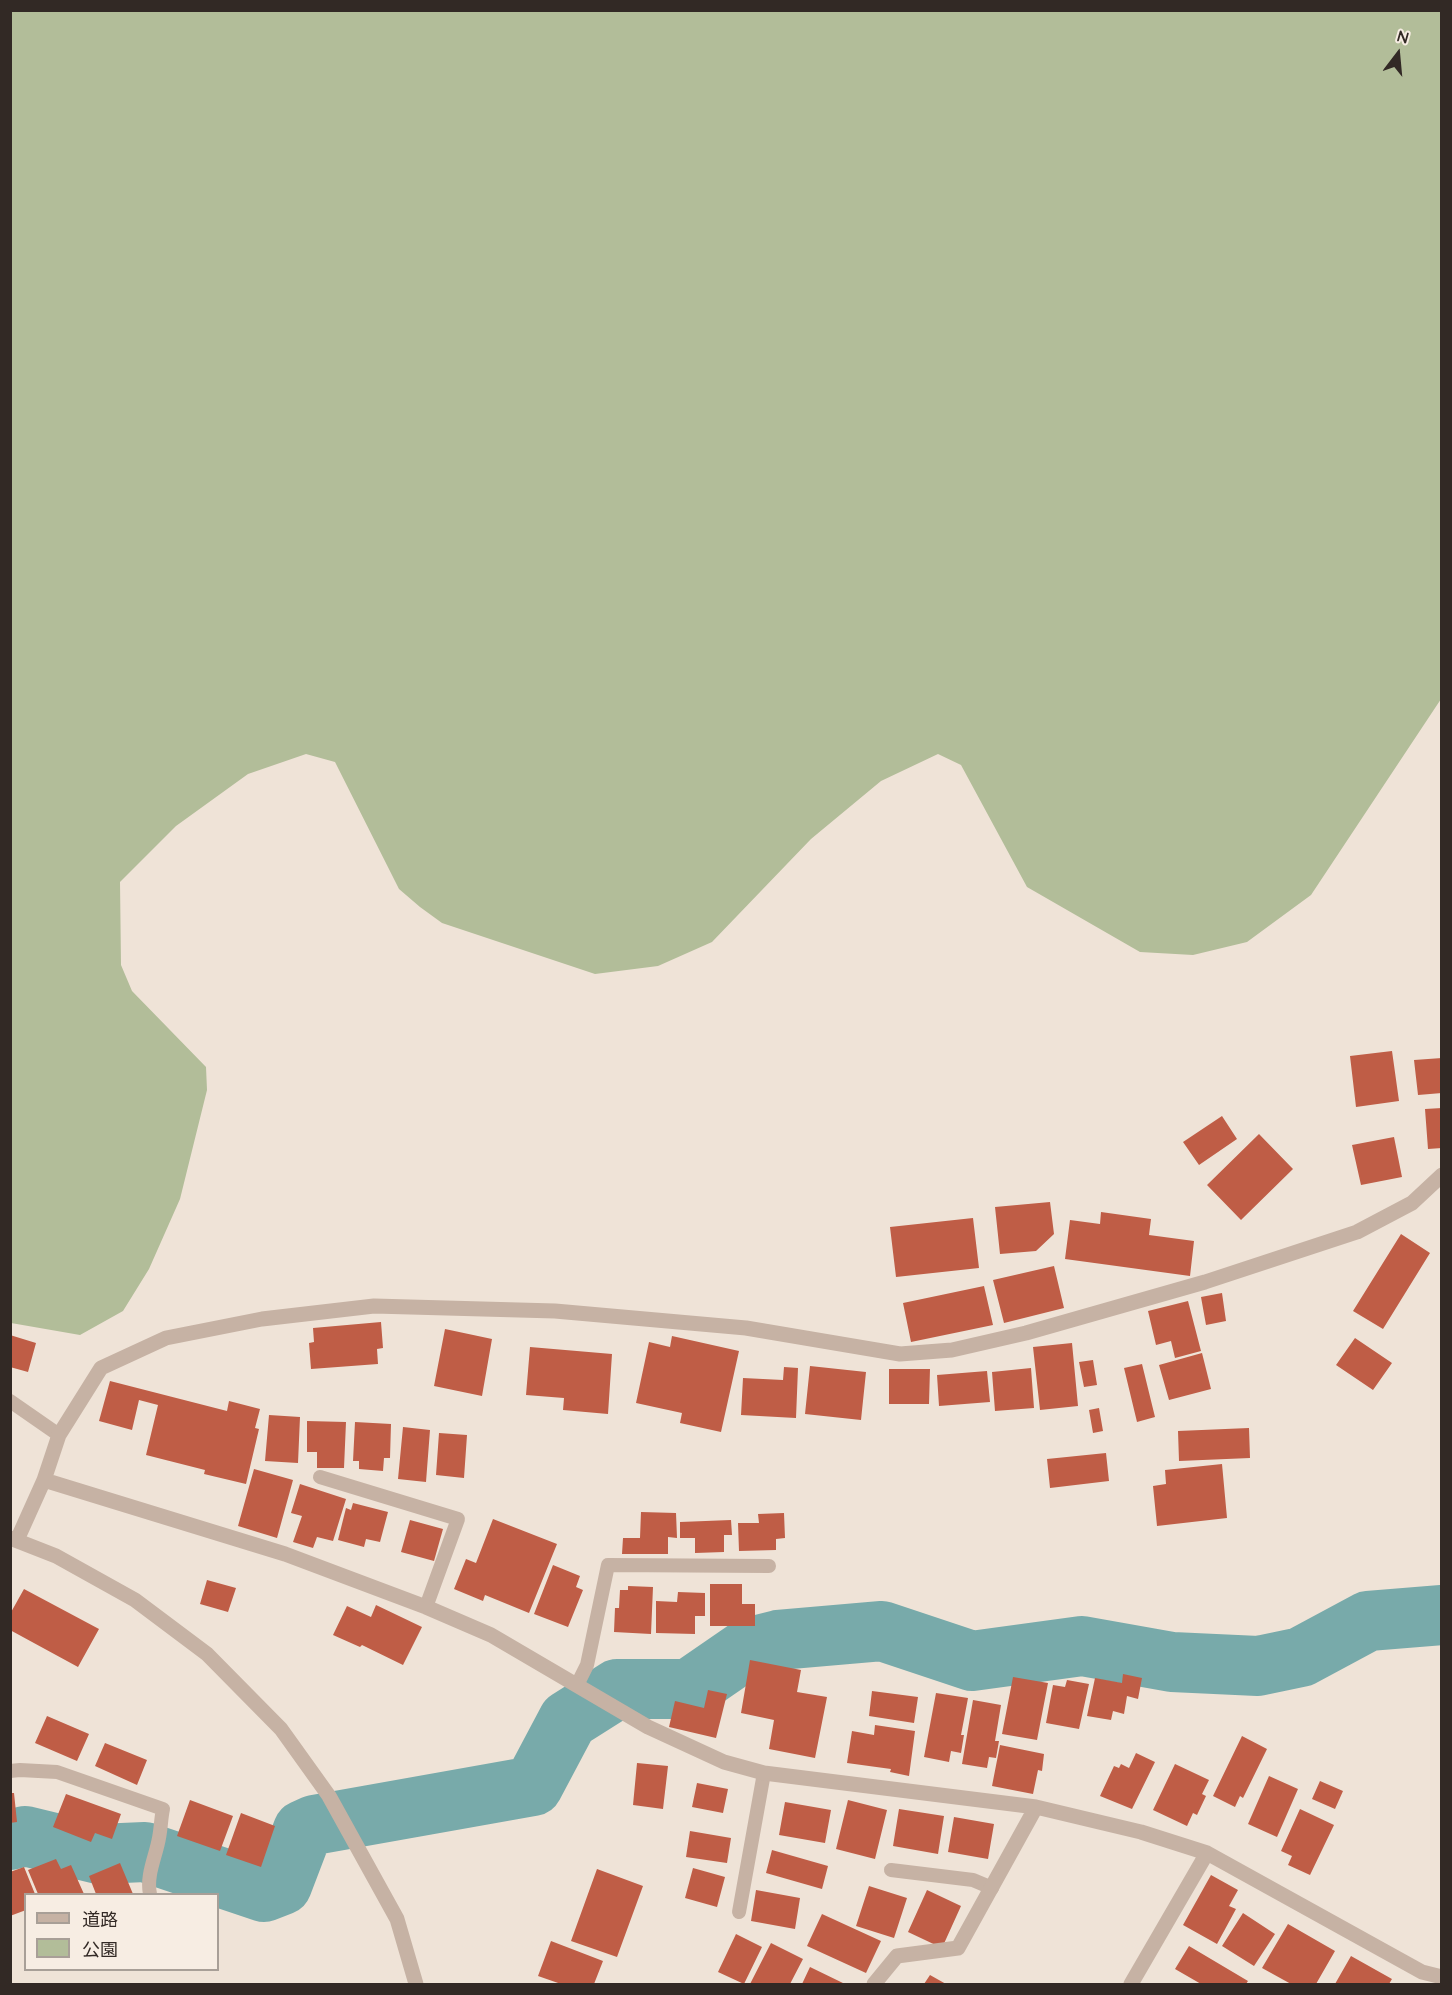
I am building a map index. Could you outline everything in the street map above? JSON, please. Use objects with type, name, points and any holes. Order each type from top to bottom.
[{"type":"street","points":[[416,1984],[397,1919],[329,1796],[281,1729],[207,1654],[135,1600],[56,1556],[14,1539],[44,1480],[59,1435],[101,1368],[166,1338],[262,1319],[374,1306],[555,1311],[746,1328],[900,1354],[952,1350],[1026,1333],[1205,1282],[1357,1232],[1412,1203],[1442,1175]]},
{"type":"street","points":[[44,1480],[285,1554],[426,1607],[491,1635],[648,1727],[724,1762],[764,1773],[1036,1808],[1142,1832],[1208,1853],[1417,1978],[1442,1977]]},
{"type":"street","points":[[874,1984],[897,1956],[958,1948],[1036,1808]]},
{"type":"street","points":[[1131,1984],[1208,1853]]},
{"type":"lane","points":[[10,1401],[59,1435]]},
{"type":"lane","points":[[320,1477],[458,1519],[426,1607]]},
{"type":"lane","points":[[577,1684],[587,1665],[608,1565],[769,1566]]},
{"type":"lane","points":[[10,1771],[57,1772],[163,1809],[159,1839],[152,1862],[150,1893]]},
{"type":"lane","points":[[739,1912],[764,1773]]},
{"type":"lane","points":[[891,1870],[973,1880],[992,1888]]},
{"type":"green space","points":[[10,11],[1441,11],[1441,699],[1311,895],[1247,942],[1193,955],[1140,952],[1027,887],[961,765],[938,754],[881,781],[811,839],[712,942],[658,966],[595,974],[442,923],[420,907],[399,889],[335,762],[306,754],[248,774],[176,826],[120,882],[121,965],[132,991],[206,1067],[207,1090],[180,1199],[149,1269],[123,1311],[80,1335],[11,1323]]},
{"type":"building","points":[[1392,1051],[1399,1101],[1356,1107],[1350,1056]]},
{"type":"building","points":[[1442,1058],[1442,1093],[1418,1095],[1414,1060]]},
{"type":"building","points":[[1442,1108],[1442,1148],[1428,1149],[1425,1109]]},
{"type":"building","points":[[1222,1116],[1237,1139],[1199,1165],[1183,1142]]},
{"type":"building","points":[[1259,1134],[1293,1169],[1241,1220],[1207,1185]]},
{"type":"building","points":[[1394,1137],[1402,1177],[1361,1185],[1352,1145]]},
{"type":"building","points":[[1050,1202],[1054,1234],[1036,1251],[1000,1254],[995,1207]]},
{"type":"building","points":[[1101,1212],[1151,1219],[1149,1235],[1194,1241],[1190,1276],[1065,1259],[1070,1220],[1100,1224]]},
{"type":"building","points":[[973,1218],[979,1268],[896,1277],[890,1227]]},
{"type":"building","points":[[1401,1234],[1430,1253],[1383,1329],[1353,1311]]},
{"type":"building","points":[[1054,1266],[1064,1308],[1004,1323],[993,1280]]},
{"type":"building","points":[[984,1286],[993,1325],[911,1342],[903,1303]]},
{"type":"building","points":[[1222,1293],[1226,1321],[1206,1325],[1201,1297]]},
{"type":"building","points":[[1188,1301],[1201,1351],[1175,1358],[1171,1341],[1156,1345],[1148,1311]]},
{"type":"building","points":[[381,1322],[383,1348],[377,1349],[378,1364],[311,1369],[309,1343],[314,1342],[313,1328]]},
{"type":"building","points":[[445,1329],[492,1339],[482,1396],[434,1386]]},
{"type":"building","points":[[10,1335],[36,1343],[28,1372],[10,1367]]},
{"type":"building","points":[[672,1336],[739,1351],[721,1432],[680,1423],[682,1413],[636,1403],[649,1342],[670,1347]]},
{"type":"building","points":[[1355,1338],[1392,1363],[1373,1390],[1336,1365]]},
{"type":"building","points":[[1072,1343],[1078,1406],[1040,1410],[1033,1347]]},
{"type":"building","points":[[530,1347],[612,1354],[608,1414],[563,1410],[564,1398],[526,1395]]},
{"type":"building","points":[[1202,1353],[1211,1389],[1169,1400],[1159,1365]]},
{"type":"building","points":[[1093,1360],[1097,1385],[1084,1387],[1079,1362]]},
{"type":"building","points":[[1142,1364],[1155,1417],[1137,1422],[1124,1368]]},
{"type":"building","points":[[810,1366],[866,1372],[861,1420],[805,1414]]},
{"type":"building","points":[[784,1367],[798,1368],[796,1418],[741,1415],[743,1378],[783,1380]]},
{"type":"building","points":[[1031,1368],[1034,1408],[995,1411],[992,1372]]},
{"type":"building","points":[[889,1369],[930,1369],[929,1404],[889,1404]]},
{"type":"building","points":[[987,1371],[990,1402],[939,1406],[937,1375]]},
{"type":"building","points":[[110,1381],[227,1411],[229,1401],[260,1409],[255,1428],[259,1429],[246,1484],[204,1474],[205,1470],[146,1455],[158,1405],[139,1400],[132,1430],[99,1421]]},
{"type":"building","points":[[1099,1408],[1103,1431],[1093,1433],[1089,1410]]},
{"type":"building","points":[[269,1415],[300,1417],[298,1463],[265,1461]]},
{"type":"building","points":[[307,1421],[346,1422],[344,1468],[317,1468],[317,1452],[307,1452]]},
{"type":"building","points":[[355,1422],[391,1424],[390,1458],[384,1458],[383,1471],[359,1469],[359,1461],[353,1461]]},
{"type":"building","points":[[403,1427],[430,1430],[426,1482],[398,1479]]},
{"type":"building","points":[[1249,1428],[1250,1458],[1179,1461],[1178,1431]]},
{"type":"building","points":[[439,1433],[467,1435],[464,1478],[436,1475]]},
{"type":"building","points":[[1106,1453],[1109,1481],[1050,1488],[1047,1459]]},
{"type":"building","points":[[1222,1464],[1227,1518],[1157,1526],[1153,1486],[1166,1484],[1165,1470]]},
{"type":"building","points":[[254,1469],[293,1480],[277,1538],[238,1526]]},
{"type":"building","points":[[300,1484],[346,1499],[333,1541],[317,1537],[313,1548],[293,1542],[302,1516],[291,1513]]},
{"type":"building","points":[[353,1503],[388,1512],[380,1542],[366,1539],[364,1547],[338,1540],[346,1508],[351,1510]]},
{"type":"building","points":[[641,1512],[676,1513],[677,1538],[668,1537],[668,1554],[622,1554],[623,1538],[640,1538]]},
{"type":"building","points":[[784,1513],[785,1538],[776,1539],[776,1550],[739,1551],[738,1523],[759,1523],[758,1514]]},
{"type":"building","points":[[493,1519],[557,1544],[529,1613],[485,1595],[483,1601],[454,1589],[466,1559],[476,1563]]},
{"type":"building","points":[[410,1520],[443,1529],[434,1561],[401,1552]]},
{"type":"building","points":[[731,1520],[732,1535],[724,1535],[724,1552],[695,1553],[695,1538],[680,1538],[680,1522]]},
{"type":"building","points":[[553,1565],[580,1576],[576,1587],[583,1590],[568,1627],[534,1614]]},
{"type":"building","points":[[207,1580],[236,1588],[228,1612],[200,1604]]},
{"type":"building","points":[[710,1584],[742,1584],[742,1604],[755,1604],[755,1626],[710,1626]]},
{"type":"building","points":[[628,1586],[653,1587],[651,1634],[614,1632],[615,1608],[619,1608],[620,1590],[628,1590]]},
{"type":"building","points":[[24,1589],[99,1629],[78,1667],[10,1630],[10,1614]]},
{"type":"building","points":[[678,1592],[705,1593],[705,1616],[695,1616],[695,1634],[656,1633],[656,1601],[677,1602]]},
{"type":"building","points":[[376,1605],[422,1627],[403,1665],[362,1645],[360,1647],[333,1635],[347,1606],[371,1617]]},
{"type":"building","points":[[750,1660],[801,1670],[797,1692],[827,1697],[815,1758],[769,1749],[774,1720],[741,1713]]},
{"type":"building","points":[[1123,1674],[1142,1678],[1138,1699],[1127,1696],[1124,1714],[1113,1711],[1111,1720],[1087,1716],[1095,1678],[1122,1683]]},
{"type":"building","points":[[1013,1677],[1048,1683],[1037,1740],[1002,1734]]},
{"type":"building","points":[[1067,1680],[1089,1684],[1079,1729],[1046,1723],[1053,1685],[1065,1687]]},
{"type":"building","points":[[708,1690],[727,1694],[716,1738],[669,1727],[675,1701],[704,1708]]},
{"type":"building","points":[[872,1691],[918,1697],[914,1723],[869,1716]]},
{"type":"building","points":[[936,1693],[968,1698],[961,1735],[964,1735],[961,1753],[951,1751],[949,1762],[924,1757]]},
{"type":"building","points":[[973,1700],[1001,1705],[995,1741],[999,1741],[996,1758],[989,1757],[987,1768],[962,1764]]},
{"type":"building","points":[[47,1716],[89,1734],[77,1761],[35,1743]]},
{"type":"building","points":[[875,1725],[915,1731],[909,1776],[890,1772],[891,1769],[847,1763],[852,1731],[874,1735]]},
{"type":"building","points":[[1242,1736],[1267,1749],[1243,1798],[1240,1796],[1235,1807],[1213,1796]]},
{"type":"building","points":[[105,1743],[147,1760],[137,1785],[95,1766]]},
{"type":"building","points":[[1000,1745],[1044,1754],[1042,1771],[1038,1770],[1033,1794],[992,1786]]},
{"type":"building","points":[[1136,1753],[1155,1762],[1132,1809],[1100,1796],[1114,1766],[1119,1768],[1121,1764],[1129,1768]]},
{"type":"building","points":[[637,1763],[668,1766],[663,1809],[633,1805]]},
{"type":"building","points":[[1175,1764],[1209,1780],[1202,1794],[1206,1796],[1197,1815],[1193,1813],[1187,1826],[1153,1810]]},
{"type":"building","points":[[1269,1776],[1298,1789],[1277,1837],[1248,1824]]},
{"type":"building","points":[[1320,1781],[1343,1791],[1335,1809],[1312,1799]]},
{"type":"building","points":[[697,1783],[728,1789],[723,1813],[692,1807]]},
{"type":"building","points":[[10,1793],[14,1793],[17,1822],[10,1823]]},
{"type":"building","points":[[66,1794],[121,1814],[112,1839],[95,1833],[91,1842],[53,1827]]},
{"type":"building","points":[[190,1800],[233,1816],[220,1851],[177,1836]]},
{"type":"building","points":[[848,1800],[887,1810],[875,1859],[836,1849]]},
{"type":"building","points":[[785,1802],[831,1810],[825,1843],[779,1835]]},
{"type":"building","points":[[899,1809],[944,1816],[938,1854],[893,1846]]},
{"type":"building","points":[[1300,1809],[1334,1825],[1310,1875],[1288,1865],[1292,1856],[1281,1851]]},
{"type":"building","points":[[241,1813],[275,1826],[261,1867],[226,1855]]},
{"type":"building","points":[[954,1817],[994,1824],[988,1859],[948,1852]]},
{"type":"building","points":[[690,1831],[731,1838],[727,1863],[686,1857]]},
{"type":"building","points":[[772,1850],[828,1866],[822,1889],[766,1873]]},
{"type":"building","points":[[56,1859],[61,1869],[71,1865],[84,1893],[38,1893],[28,1870]]},
{"type":"building","points":[[120,1863],[133,1893],[96,1893],[89,1876]]},
{"type":"building","points":[[24,1867],[35,1893],[24,1893],[24,1911],[10,1916],[10,1872]]},
{"type":"building","points":[[693,1868],[725,1877],[717,1907],[685,1898]]},
{"type":"building","points":[[597,1869],[643,1886],[617,1957],[571,1941]]},
{"type":"building","points":[[1211,1875],[1238,1890],[1229,1906],[1236,1909],[1217,1944],[1183,1925]]},
{"type":"building","points":[[869,1886],[907,1898],[894,1938],[856,1926]]},
{"type":"building","points":[[756,1890],[800,1898],[795,1929],[751,1921]]},
{"type":"building","points":[[927,1890],[961,1906],[942,1948],[908,1932]]},
{"type":"building","points":[[1243,1913],[1275,1934],[1254,1966],[1222,1946]]},
{"type":"building","points":[[822,1914],[881,1941],[866,1973],[807,1946]]},
{"type":"building","points":[[1288,1924],[1335,1951],[1316,1984],[1291,1984],[1262,1968]]},
{"type":"building","points":[[736,1934],[762,1947],[744,1984],[718,1972]]},
{"type":"building","points":[[551,1941],[603,1961],[594,1984],[561,1984],[538,1976]]},
{"type":"building","points":[[771,1943],[803,1959],[790,1984],[750,1984]]},
{"type":"building","points":[[1189,1946],[1248,1981],[1246,1984],[1201,1984],[1175,1969]]},
{"type":"building","points":[[1351,1956],[1392,1979],[1389,1984],[1335,1984]]},
{"type":"building","points":[[810,1967],[845,1984],[802,1984]]},
{"type":"building","points":[[930,1975],[946,1984],[924,1984]]},
{"type":"waterway","points":[[10,1840],[25,1836],[99,1854],[145,1852],[264,1892],[282,1885],[303,1830],[314,1825],[533,1786],[568,1720],[617,1689],[689,1689],[750,1647],[778,1640],[882,1631],[972,1661],[1082,1646],[1172,1662],[1258,1666],[1301,1657],[1368,1621],[1442,1615]]}]
